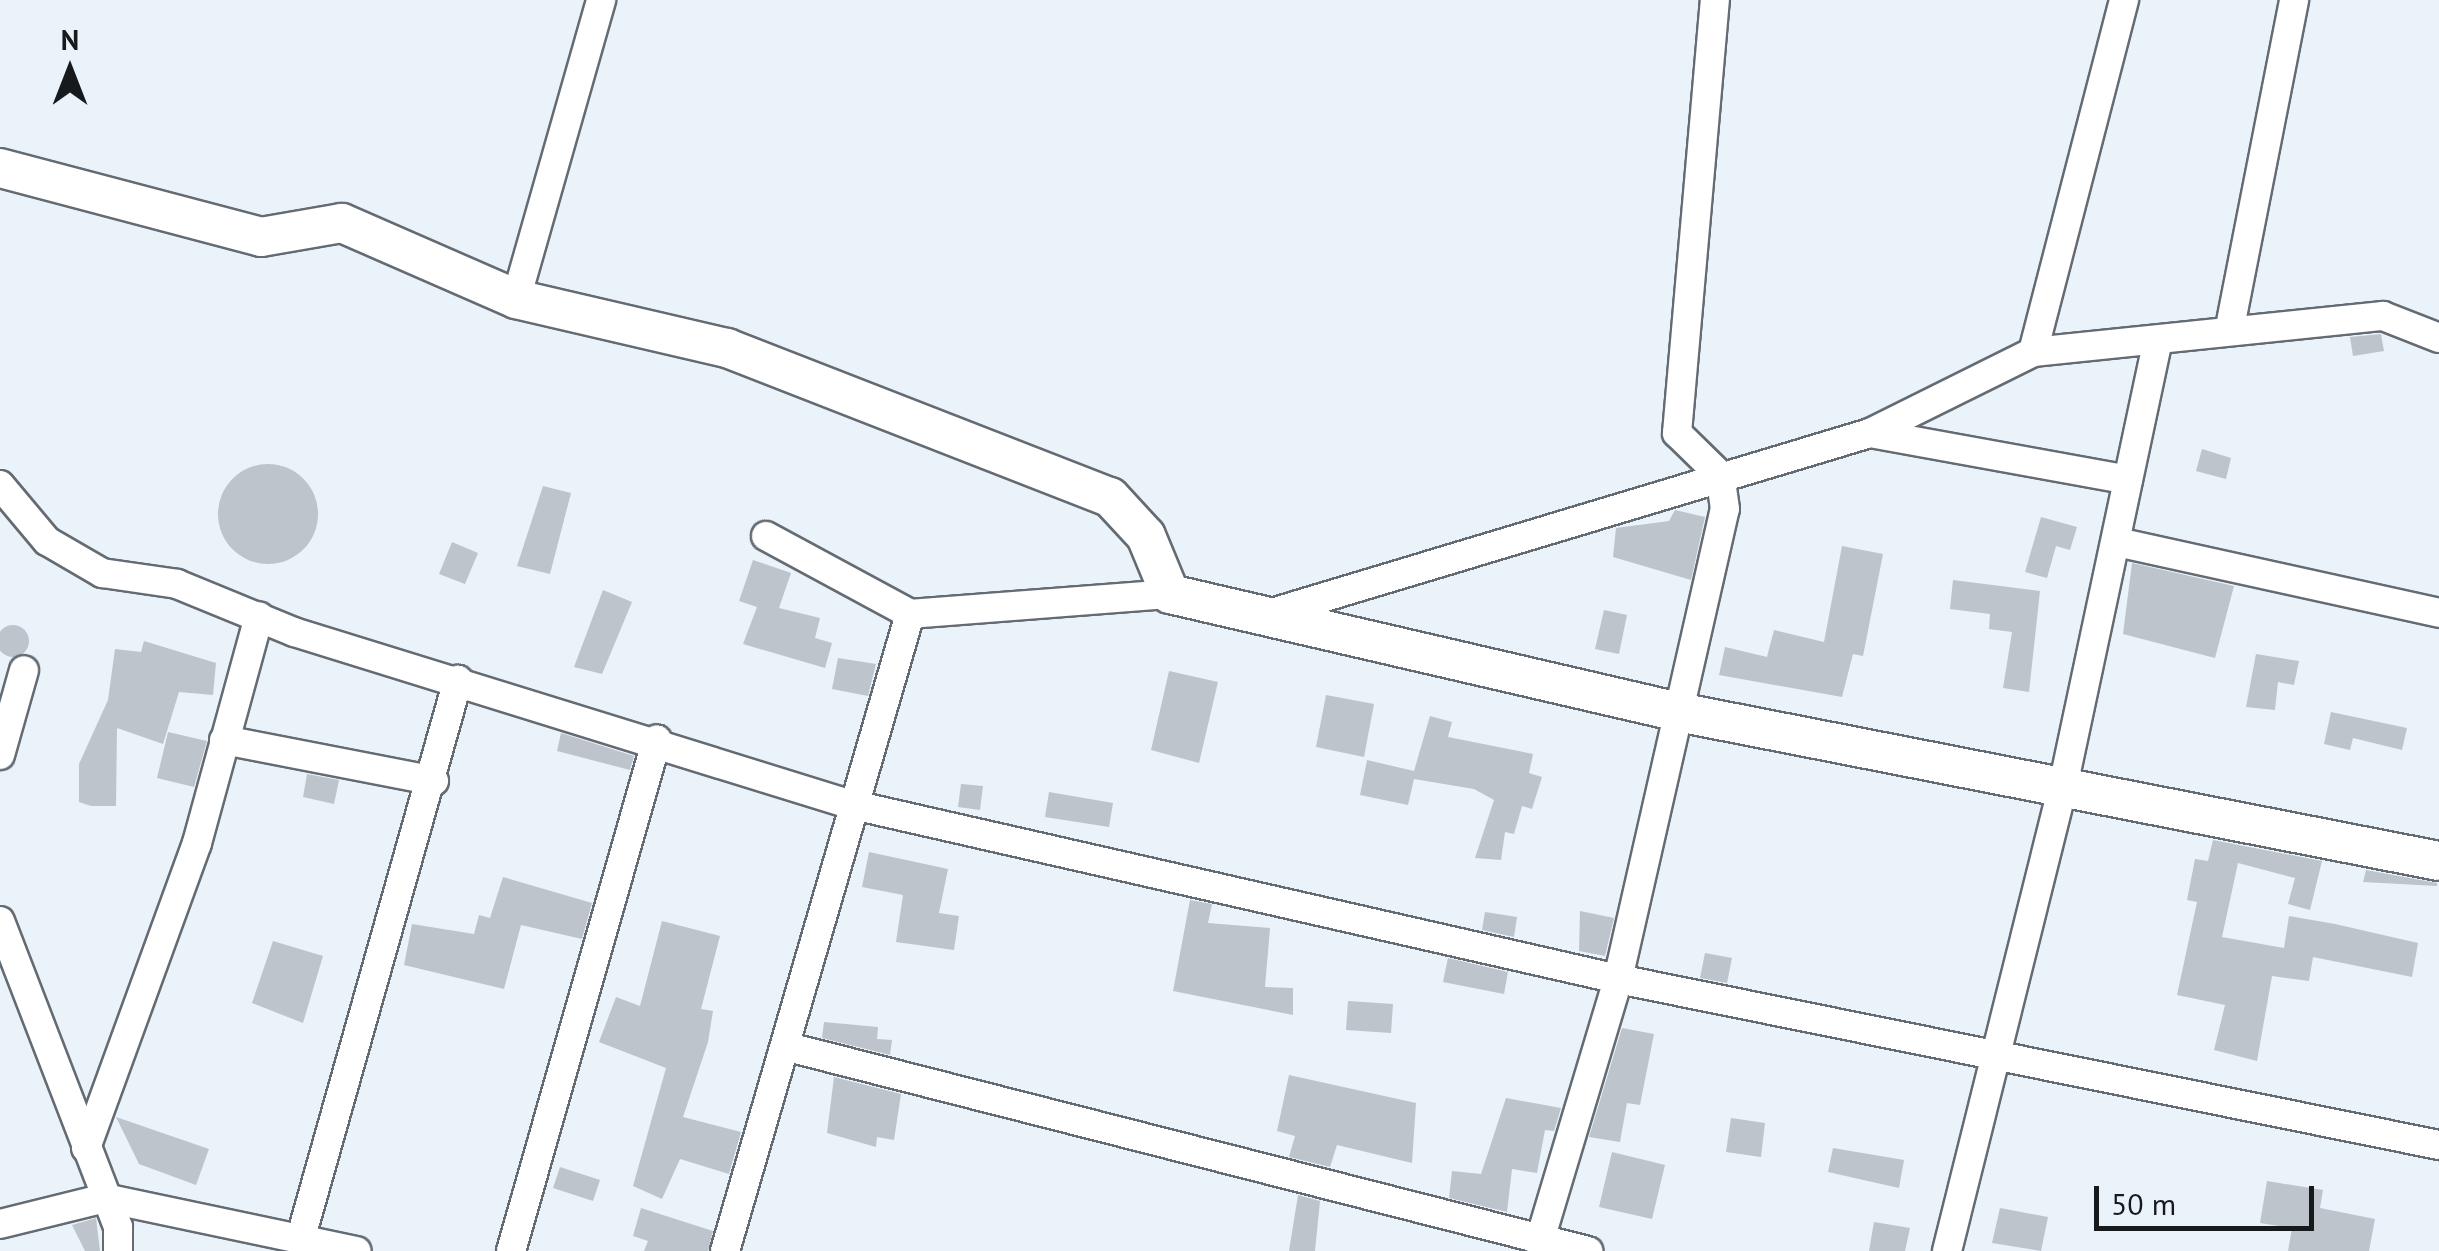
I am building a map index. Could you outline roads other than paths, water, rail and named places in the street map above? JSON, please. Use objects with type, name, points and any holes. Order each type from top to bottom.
[{"type":"street","points":[[516,299],[601,0]]},
{"type":"street","points":[[1539,1243],[1618,979],[1683,713],[1725,508],[1720,475],[1677,433],[1715,0]]},
{"type":"street","points":[[2033,352],[2124,0]]},
{"type":"street","points":[[2230,327],[2294,0]]},
{"type":"street","points":[[0,168],[261,238],[342,223],[516,299],[727,348],[907,424],[1076,481],[1110,497],[1146,536],[1170,594]]},
{"type":"street","points":[[1264,615],[1870,433],[2033,352],[2157,345],[2230,327],[2384,316],[2439,338]]},
{"type":"street","points":[[1947,1251],[1991,1058],[2062,791],[2157,345]]},
{"type":"street","points":[[1870,433],[2128,480]]},
{"type":"street","points":[[0,485],[47,541],[102,572],[177,584],[259,616],[657,739],[849,804],[1618,979],[1991,1058],[2439,1146]]},
{"type":"street","points":[[766,536],[910,614],[1170,594],[1683,713],[2062,791],[2439,861]]},
{"type":"street","points":[[2117,542],[2439,613]]},
{"type":"street","points":[[725,1251],[788,1047],[849,804],[910,614]]},
{"type":"street","points":[[86,1148],[197,843],[259,616]]},
{"type":"street","points":[[0,755],[24,670]]},
{"type":"street","points":[[301,1237],[434,780],[458,680]]},
{"type":"street","points":[[512,1251],[657,739]]},
{"type":"street","points":[[224,740],[434,780]]},
{"type":"street","points":[[0,922],[104,1198],[118,1251]]},
{"type":"street","points":[[788,1047],[1539,1243],[1588,1251]]},
{"type":"street","points":[[0,1224],[104,1198],[356,1251]]}]
